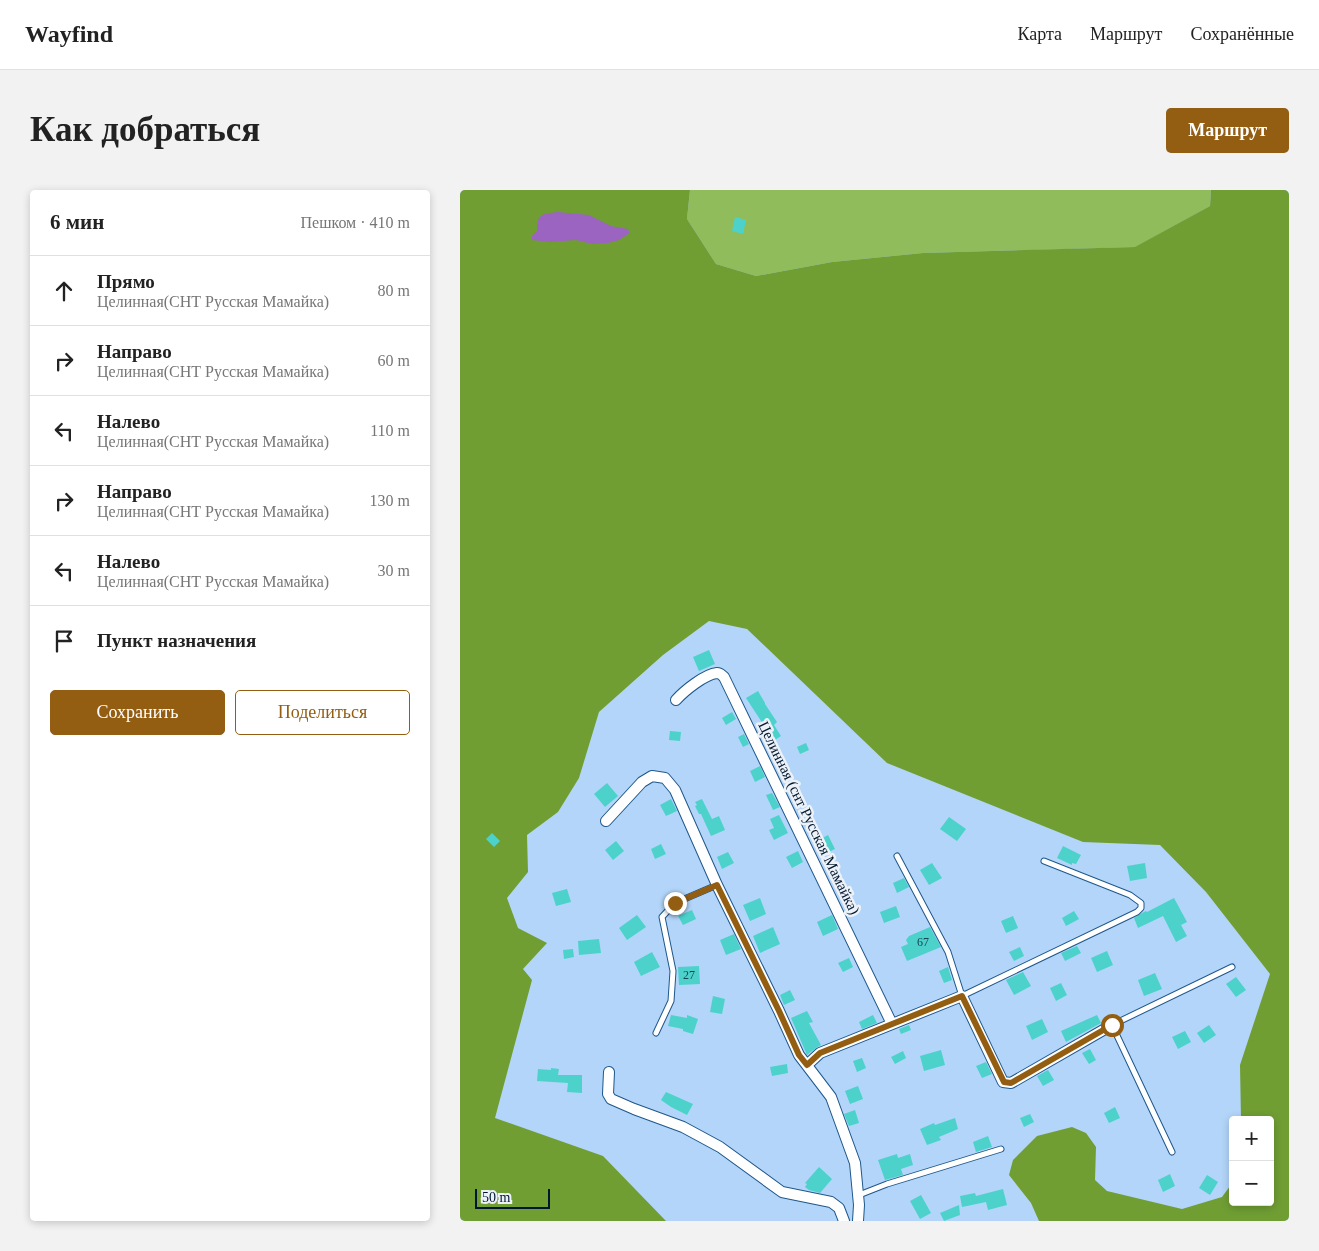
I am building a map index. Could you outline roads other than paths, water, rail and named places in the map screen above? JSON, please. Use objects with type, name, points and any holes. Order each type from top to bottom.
[{"type":"street","name":"Целинная (снт Русская Мамайка)","points":[[676,700],[683,692],[708,676],[717,673],[724,677],[892,1024]]},
{"type":"street","points":[[606,821],[642,782],[652,776],[665,778],[674,790],[717,885],[799,1055],[831,1097],[855,1163],[858,1221]]},
{"type":"street","points":[[807,1065],[820,1053],[962,996],[1004,1082],[1011,1083],[1112,1025]]},
{"type":"street","points":[[609,1072],[608,1094],[611,1099],[683,1127],[720,1147],[782,1192],[831,1202],[839,1208],[844,1221]]},
{"type":"lane","points":[[897,856],[948,952],[962,996],[1137,912],[1141,908],[1141,903],[1130,895],[1044,861]]},
{"type":"lane","points":[[656,1033],[671,1001],[673,971],[662,917],[675,903],[717,885]]},
{"type":"lane","points":[[1172,1152],[1112,1025],[1232,967]]},
{"type":"lane","points":[[858,1196],[888,1184],[1001,1149]]}]
